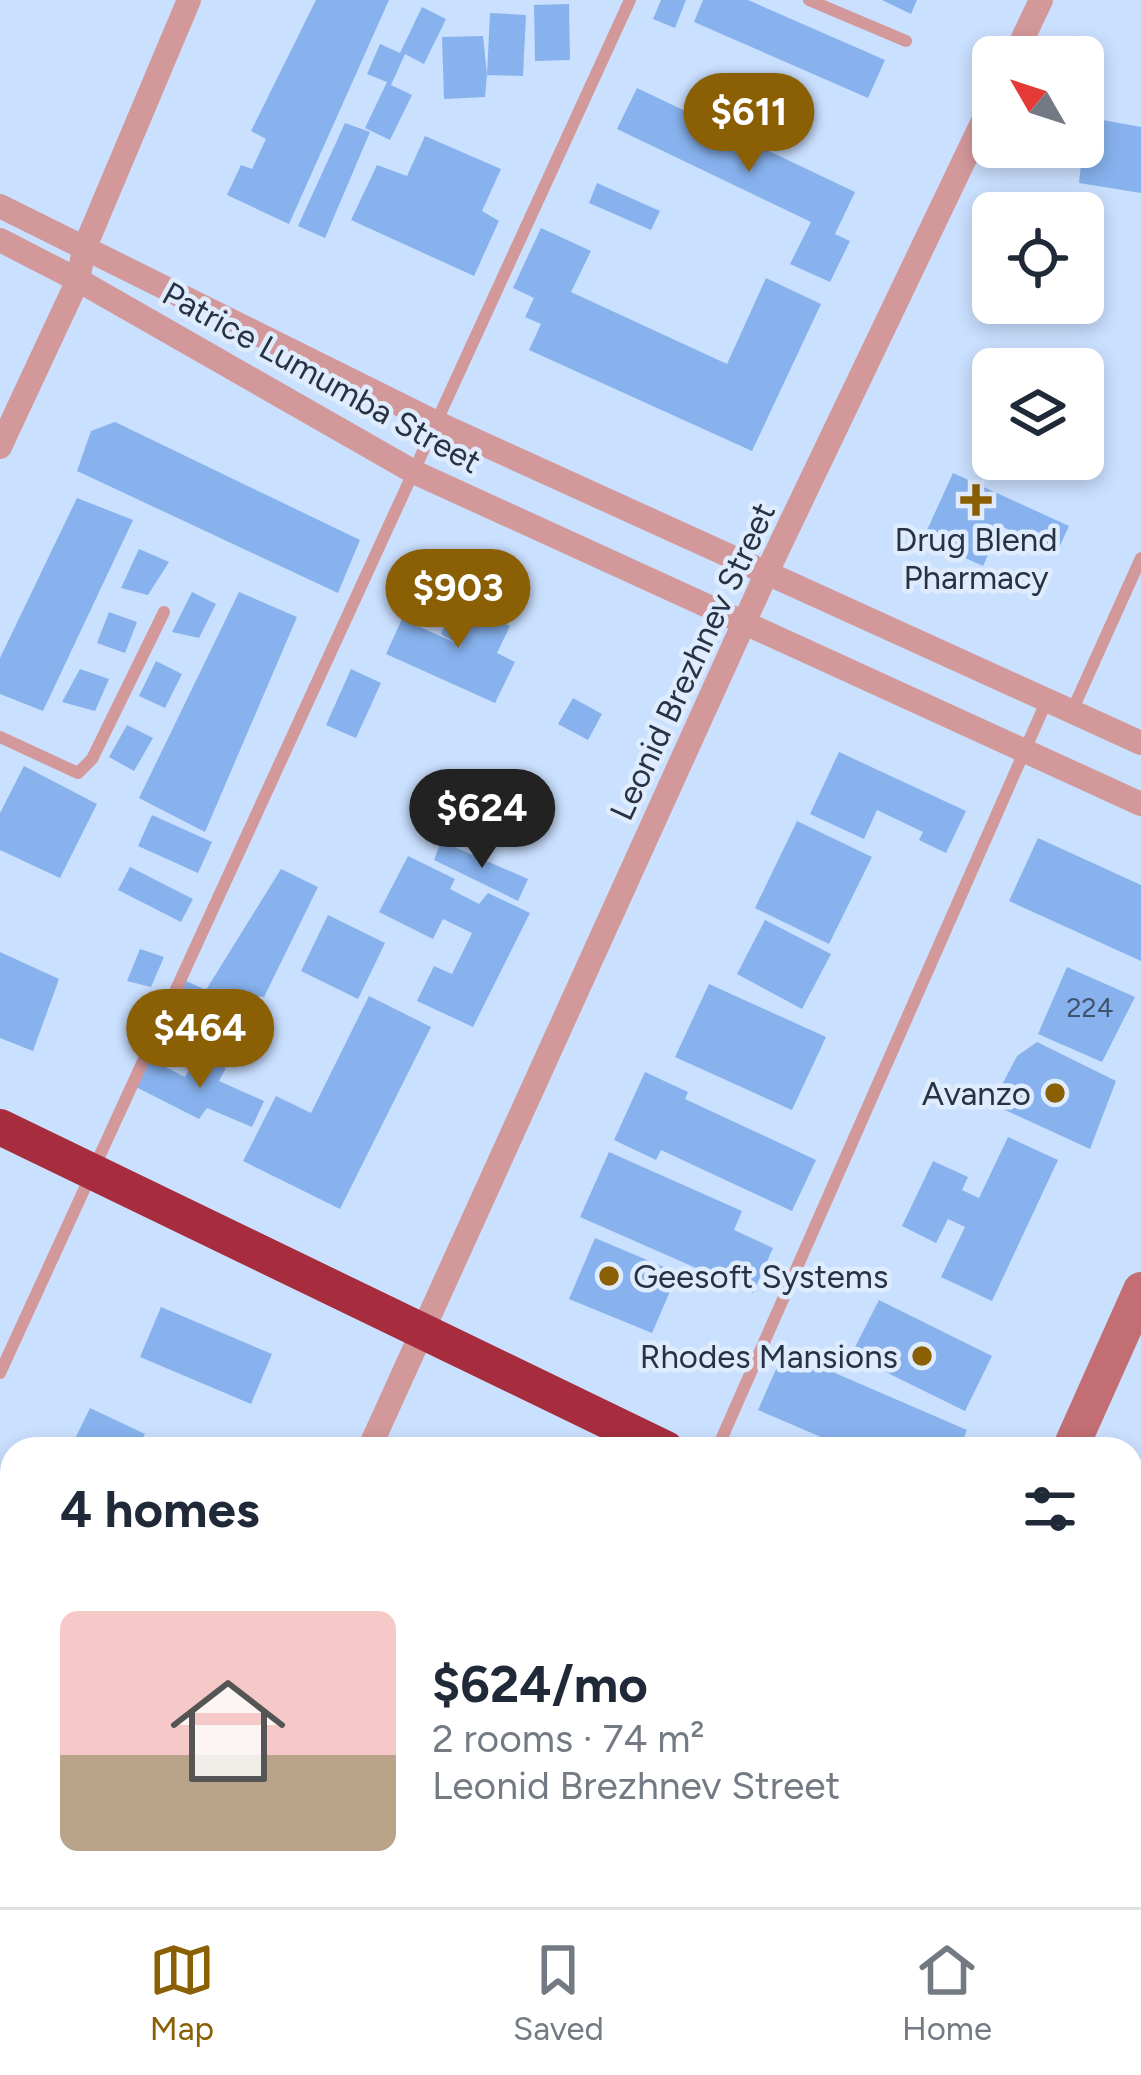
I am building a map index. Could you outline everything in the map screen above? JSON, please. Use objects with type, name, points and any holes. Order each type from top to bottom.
[{"type":"highway","points":[[0,1127],[641,1437]]},
{"type":"main road","points":[[1075,1437],[1141,1290]]},
{"type":"street","points":[[0,447],[78,280],[84,249],[189,0]]},
{"type":"street","points":[[1024,36],[1041,0]]},
{"type":"street","name":"Leonid Brezhnev Street","points":[[374,1437],[768,571],[972,144]]},
{"type":"street","name":"Patrice Lumumba Street","points":[[0,206],[437,423],[1141,743]]},
{"type":"street","name":"Patrice Lumumba Street","points":[[0,240],[414,472],[1141,804]]},
{"type":"lane","points":[[0,1373],[630,0]]},
{"type":"lane","points":[[809,0],[906,41]]},
{"type":"lane","points":[[1072,711],[1141,558]]},
{"type":"lane","points":[[0,737],[78,773],[92,759],[164,612]]},
{"type":"lane","points":[[722,1437],[1047,700]]},
{"type":"shaded area","points":[[0,0],[1141,0],[1141,1437],[0,1437]]},
{"type":"building","points":[[316,0],[389,0],[289,224],[227,195],[241,165],[252,169],[266,139],[251,131]]},
{"type":"building","points":[[661,0],[686,0],[675,28],[653,19]]},
{"type":"building","points":[[703,0],[748,0],[885,60],[868,98],[694,22]]},
{"type":"building","points":[[882,0],[917,0],[911,14]]},
{"type":"building","points":[[569,4],[570,60],[535,61],[534,5]]},
{"type":"building","points":[[422,7],[446,19],[424,64],[405,54],[391,85],[412,95],[390,140],[365,128],[387,82],[367,74],[380,44],[400,53]]},
{"type":"building","points":[[490,13],[526,15],[523,76],[487,75]]},
{"type":"building","points":[[483,36],[485,97],[444,99],[442,37]]},
{"type":"building","points":[[637,88],[855,192],[835,234],[850,241],[830,282],[790,264],[811,222],[617,129]]},
{"type":"building","points":[[1104,120],[1141,127],[1141,193],[1079,183],[1081,168],[1104,168]]},
{"type":"building","points":[[345,123],[370,132],[325,238],[298,226]]},
{"type":"building","points":[[425,136],[501,169],[482,211],[499,221],[474,276],[351,220],[377,165],[407,176]]},
{"type":"building","points":[[597,183],[660,211],[651,230],[589,203]]},
{"type":"building","points":[[541,228],[591,251],[571,292],[727,364],[766,278],[821,304],[752,451],[529,350],[541,324],[525,317],[534,298],[513,288]]},
{"type":"building","points":[[115,422],[360,540],[338,593],[77,471],[91,431]]},
{"type":"building","name":"Drug Blend Pharmacy","points":[[953,473],[1069,526],[1057,552],[1001,526],[983,566],[923,539]]},
{"type":"building","points":[[77,498],[133,520],[43,711],[0,694],[0,658]]},
{"type":"building","points":[[139,549],[169,562],[148,595],[121,588]]},
{"type":"building","points":[[192,592],[216,604],[199,638],[172,632]]},
{"type":"building","points":[[239,592],[297,617],[205,832],[139,798]]},
{"type":"building","points":[[457,601],[510,626],[497,653],[515,662],[495,703],[386,654],[402,619],[458,644],[441,634]]},
{"type":"building","points":[[109,612],[137,622],[125,653],[97,643]]},
{"type":"building","points":[[156,661],[182,674],[165,708],[139,696]]},
{"type":"building","points":[[80,669],[109,679],[95,711],[62,702]]},
{"type":"building","points":[[351,669],[381,683],[356,738],[326,725]]},
{"type":"building","points":[[573,698],[602,714],[588,740],[558,724]]},
{"type":"building","points":[[127,725],[153,738],[134,771],[109,757]]},
{"type":"building","points":[[839,752],[966,811],[946,853],[919,840],[923,832],[877,810],[864,839],[810,814]]},
{"type":"building","points":[[24,766],[97,804],[60,878],[0,850],[0,813]]},
{"type":"building","points":[[152,815],[212,842],[198,873],[138,846]]},
{"type":"building","points":[[797,821],[872,857],[829,944],[755,908]]},
{"type":"building","points":[[1038,838],[1141,885],[1141,961],[1009,901]]},
{"type":"building","points":[[441,841],[528,879],[518,901],[434,860]]},
{"type":"building","points":[[408,856],[455,879],[450,889],[479,904],[488,893],[530,913],[473,1027],[417,1001],[434,966],[452,974],[472,933],[443,919],[433,939],[379,912]]},
{"type":"building","points":[[130,867],[193,899],[181,922],[118,890]]},
{"type":"building","points":[[281,869],[318,887],[264,997],[206,990]]},
{"type":"building","points":[[328,915],[385,943],[358,999],[301,971]]},
{"type":"building","points":[[765,920],[831,954],[802,1009],[737,974]]},
{"type":"building","points":[[140,949],[164,957],[151,987],[127,981]]},
{"type":"building","points":[[0,952],[59,979],[33,1051],[0,1038]]},
{"type":"building","points":[[1067,967],[1135,997],[1102,1062],[1038,1034]]},
{"type":"building","points":[[186,981],[206,990],[198,1014],[174,1003]]},
{"type":"building","points":[[709,984],[826,1037],[792,1110],[675,1057]]},
{"type":"building","points":[[369,996],[431,1027],[340,1209],[243,1161],[276,1096],[311,1113]]},
{"type":"building","name":"Avanzo","points":[[1037,1042],[1116,1081],[1090,1149],[992,1104],[1017,1056]]},
{"type":"building","points":[[198,1053],[226,1068],[219,1081],[264,1101],[252,1127],[207,1108],[199,1119],[136,1087],[150,1059],[185,1077]]},
{"type":"building","points":[[645,1072],[688,1092],[685,1099],[816,1160],[792,1211],[661,1150],[656,1160],[614,1140]]},
{"type":"building","points":[[1008,1137],[1058,1160],[992,1301],[941,1277],[965,1227],[948,1219],[936,1243],[902,1226],[933,1161],[968,1177],[962,1190],[979,1198]]},
{"type":"building","points":[[609,1152],[742,1211],[734,1230],[773,1248],[753,1293],[580,1217]]},
{"type":"building","points":[[595,1238],[678,1273],[652,1333],[569,1299]]},
{"type":"building","name":"Rhodes Mansions","points":[[879,1300],[992,1356],[965,1411],[851,1355]]},
{"type":"building","points":[[161,1307],[272,1354],[251,1404],[140,1357]]},
{"type":"building","points":[[784,1351],[967,1430],[964,1437],[821,1437],[758,1410]]},
{"type":"building","points":[[90,1408],[145,1434],[143,1437],[76,1437]]},
{"type":"place","name":"Drug Blend Pharmacy","points":[[976,500]]},
{"type":"place","name":"Avanzo","points":[[1055,1093]]},
{"type":"place","name":"Geesoft Systems","points":[[609,1276]]},
{"type":"place","name":"Rhodes Mansions","points":[[922,1356]]}]
